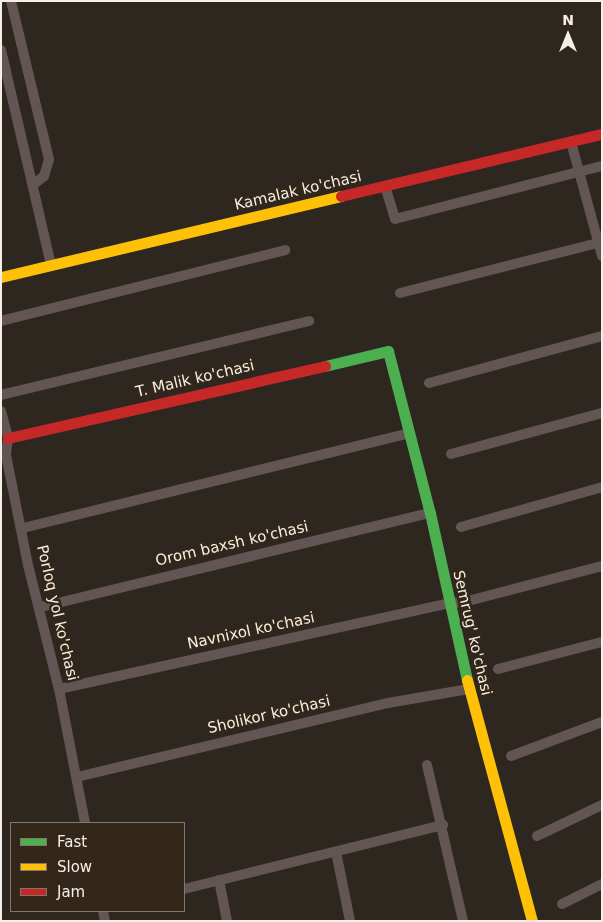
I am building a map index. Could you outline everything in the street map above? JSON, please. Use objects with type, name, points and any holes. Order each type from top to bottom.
[{"type":"street","points":[[11,1],[49,159],[44,176],[33,185]]},
{"type":"street","points":[[1,50],[51,265]]},
{"type":"street","name":"Kamalak ko'chasi","points":[[1,277],[602,134]]},
{"type":"street","points":[[571,142],[578,173],[600,242],[602,256]]},
{"type":"street","points":[[385,186],[395,219],[602,166]]},
{"type":"street","points":[[400,293],[600,242]]},
{"type":"street","points":[[1,322],[285,250]]},
{"type":"street","points":[[1,395],[309,321]]},
{"type":"street","points":[[429,383],[602,336]]},
{"type":"street","name":"Semrug' ko'chasi","points":[[388,351],[430,513],[469,689],[532,921]]},
{"type":"street","name":"T. Malik ko'chasi","points":[[8,438],[388,351]]},
{"type":"street","name":"Porloq yol ko'chasi","points":[[1,411],[8,438],[6,455],[23,528],[28,565],[41,607],[78,777],[85,822]]},
{"type":"street","points":[[451,454],[602,413]]},
{"type":"street","points":[[23,528],[409,433]]},
{"type":"street","points":[[462,527],[602,487]]},
{"type":"street","name":"Orom baxsh ko'chasi","points":[[41,607],[430,513]]},
{"type":"street","name":"Navnixol ko'chasi","points":[[59,689],[450,603],[464,602],[602,566]]},
{"type":"street","points":[[498,669],[602,642]]},
{"type":"street","name":"Sholikor ko'chasi","points":[[78,777],[388,703],[469,689]]},
{"type":"street","points":[[511,756],[602,722]]},
{"type":"street","points":[[427,765],[443,825],[463,921]]},
{"type":"street","points":[[537,836],[602,805]]},
{"type":"street","points":[[185,888],[443,825]]},
{"type":"street","points":[[336,852],[350,921]]},
{"type":"street","points":[[219,880],[228,921]]},
{"type":"street","points":[[562,904],[602,884]]},
{"type":"traffic: fast","points":[[325,366],[388,351],[430,513],[467,680]]},
{"type":"traffic: slow","points":[[1,277],[341,196]]},
{"type":"traffic: slow","points":[[467,680],[532,921]]},
{"type":"traffic: jam","points":[[341,196],[602,134]]},
{"type":"traffic: jam","points":[[8,438],[325,366]]}]
